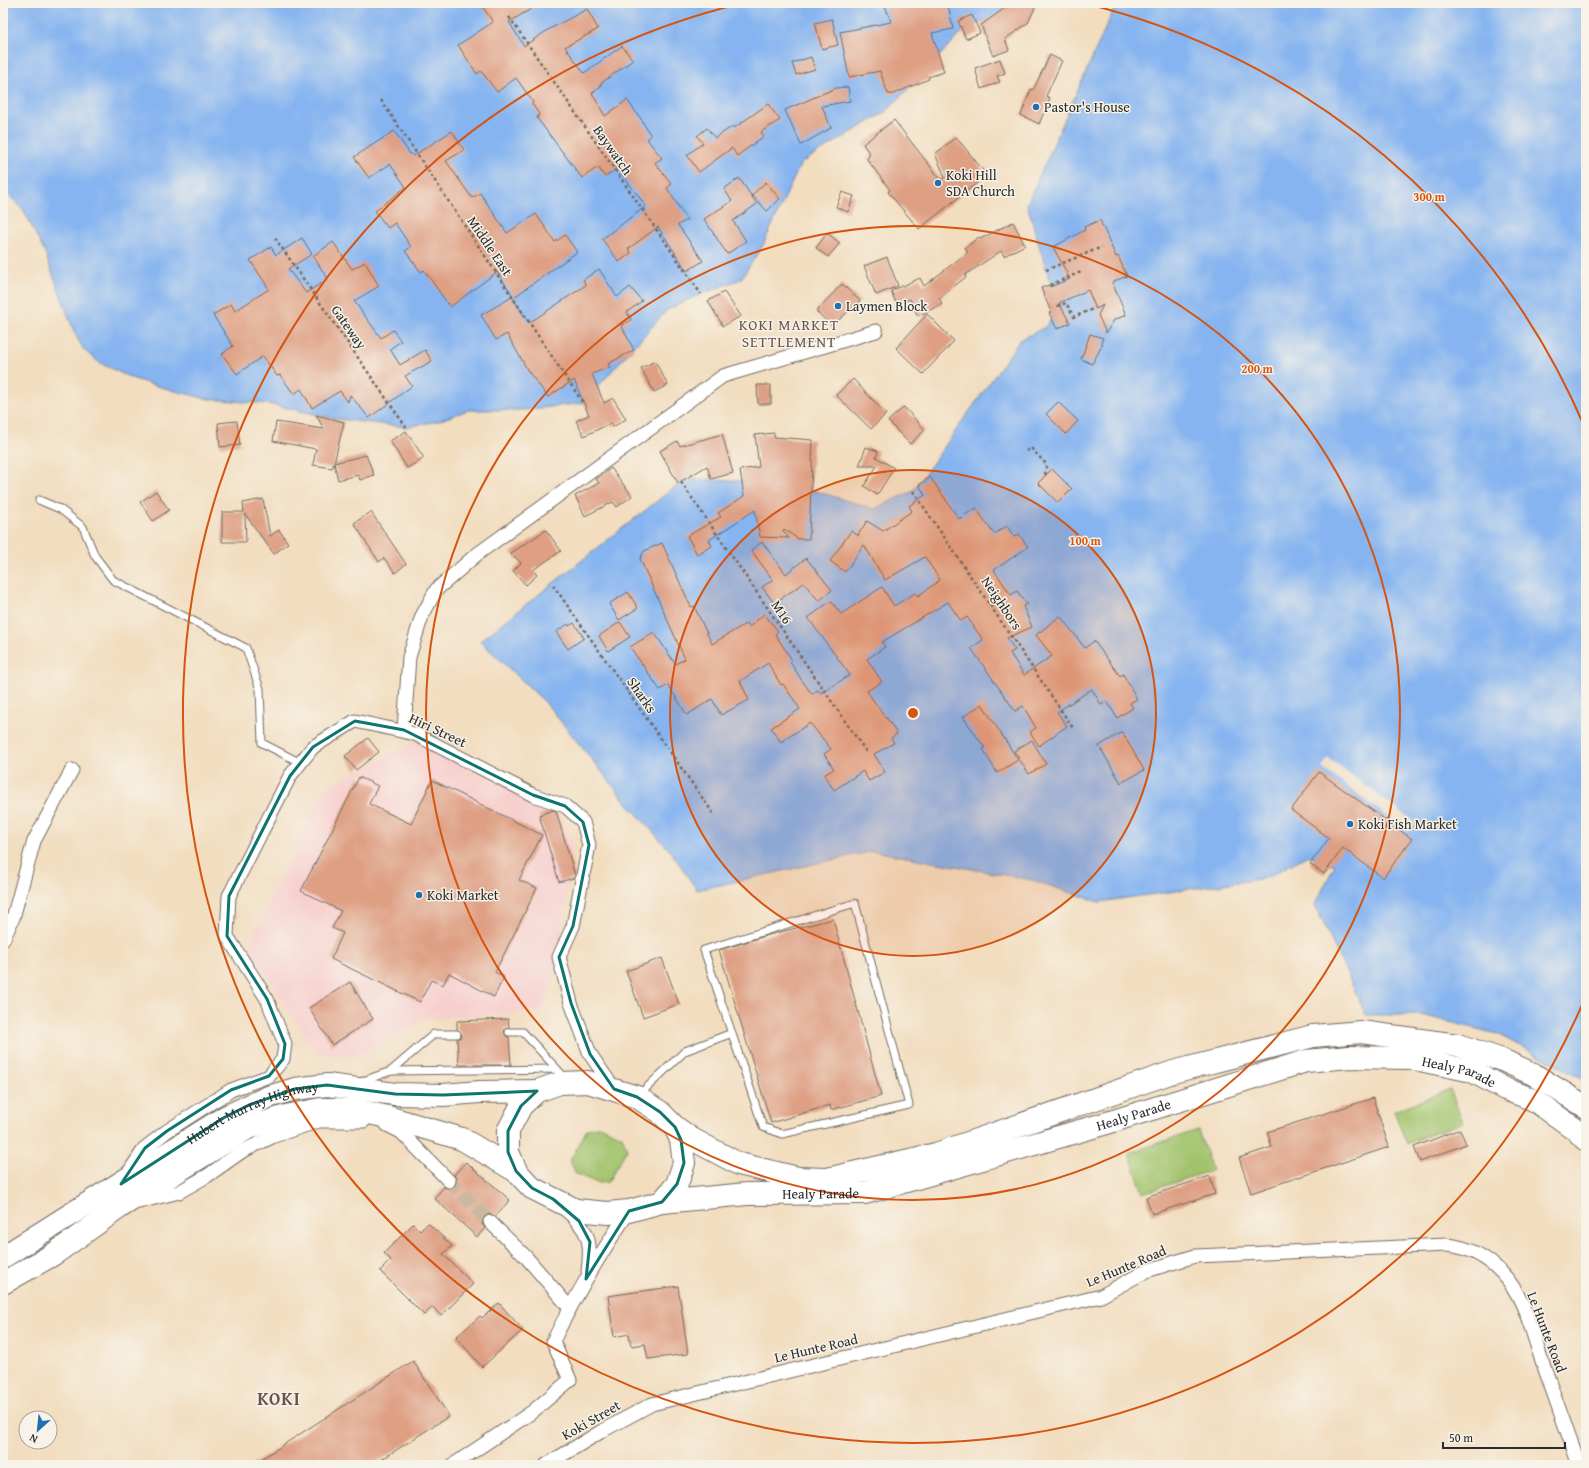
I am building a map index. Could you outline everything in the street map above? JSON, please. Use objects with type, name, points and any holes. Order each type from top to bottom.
[{"type":"highway","name":"Healy Parade","points":[[675,1127],[692,1139],[739,1164],[798,1178],[827,1179],[936,1154],[1173,1072],[1313,1036],[1361,1032],[1458,1045],[1502,1060],[1533,1074],[1586,1107]]},
{"type":"highway","name":"Healy Parade","points":[[662,1202],[747,1194],[865,1193],[1107,1123],[1306,1061],[1349,1056],[1410,1058],[1472,1071],[1505,1089],[1534,1100],[1575,1129],[1586,1140]]},
{"type":"highway","name":"Hubert Murray Highway","points":[[3,1257],[225,1117],[249,1105],[295,1089],[327,1085],[348,1086],[395,1094],[443,1095],[479,1092],[536,1091],[560,1083],[563,1076],[614,1089],[638,1097],[660,1112],[675,1127],[681,1140],[684,1164],[677,1184],[662,1202],[629,1211],[608,1213],[576,1210],[532,1188],[516,1171],[462,1139],[412,1123],[355,1110],[320,1109],[269,1120],[248,1128],[120,1207],[54,1254],[3,1283]]},
{"type":"highway","name":"Hubert Murray Highway","points":[[516,1171],[508,1152],[508,1131],[521,1106],[536,1091]]},
{"type":"street","points":[[404,730],[409,657],[422,616],[436,590],[476,555],[723,376],[876,331]]},
{"type":"street","name":"Hiri Street","points":[[121,1184],[145,1148],[231,1090],[269,1076],[284,1059],[285,1044],[267,999],[228,936],[229,896],[290,776],[313,748],[354,721],[404,730],[415,734],[533,796],[565,806],[583,822],[590,846],[573,926],[559,957],[571,1003],[590,1054],[614,1089]]},
{"type":"street","points":[[3,940],[13,918],[34,841],[72,770]]},
{"type":"street","points":[[120,1207],[179,1192],[208,1176],[241,1152],[274,1136],[319,1121],[362,1121],[383,1123],[401,1132],[449,1181]]},
{"type":"street","points":[[554,1199],[579,1221],[590,1242],[586,1279]]},
{"type":"street","points":[[453,1465],[532,1412],[570,1380],[553,1341],[586,1279],[629,1211]]},
{"type":"street","points":[[490,1222],[526,1257],[570,1308]]},
{"type":"street","name":"Le Hunte Road","points":[[652,1404],[1101,1296],[1146,1271],[1195,1256],[1447,1245],[1463,1247],[1477,1252],[1503,1273],[1521,1300],[1579,1465]]},
{"type":"street","name":"Koki Street","points":[[546,1465],[602,1430],[652,1404]]},
{"type":"lane","points":[[39,500],[60,509],[83,527],[95,556],[113,580],[246,648],[260,689],[262,743],[301,763]]},
{"type":"lane","points":[[855,903],[909,1105],[782,1134],[763,1127],[732,1033],[704,950],[855,903]]},
{"type":"lane","points":[[509,1032],[523,1032],[563,1076]]},
{"type":"lane","points":[[638,1097],[685,1051],[732,1033]]},
{"type":"lane","points":[[391,1071],[434,1034],[457,1034]]},
{"type":"lane","points":[[348,1086],[391,1071],[563,1076]]},
{"type":"path","name":"Baywatch","points":[[509,16],[700,294]]},
{"type":"path","name":"Middle East","points":[[380,100],[582,403]]},
{"type":"path","name":"Gateway","points":[[275,238],[406,427]]},
{"type":"path","points":[[1046,270],[1102,247]]},
{"type":"path","points":[[1050,285],[1081,272]]},
{"type":"path","points":[[1057,306],[1066,303],[1074,317],[1095,308]]},
{"type":"path","points":[[1026,451],[1031,448],[1047,465],[1045,475]]},
{"type":"path","name":"M16","points":[[681,482],[867,753]]},
{"type":"path","name":"Neighbors","points":[[913,491],[1073,728]]},
{"type":"path","name":"Sharks","points":[[553,585],[715,816]]},
{"type":"highlighted area","points":[[355,721],[404,730],[533,795],[565,806],[583,822],[589,845],[573,926],[559,957],[571,1003],[590,1054],[614,1089],[637,1097],[660,1112],[675,1127],[681,1140],[684,1163],[677,1184],[662,1202],[629,1211],[586,1279],[590,1242],[579,1221],[553,1199],[532,1188],[516,1171],[508,1152],[508,1131],[521,1106],[537,1091],[443,1095],[395,1094],[327,1085],[295,1089],[249,1105],[225,1117],[121,1184],[145,1148],[167,1131],[231,1090],[269,1076],[283,1059],[285,1044],[267,999],[227,936],[229,896],[290,776],[313,747]]},
{"type":"shaded area","name":"Koki Market","points":[[417,741],[560,815],[573,844],[556,979],[540,1012],[427,1019],[356,1056],[315,1054],[248,946],[323,789]]},
{"type":"green space","points":[[1450,1089],[1463,1122],[1407,1144],[1394,1111]]},
{"type":"green space","points":[[600,1126],[622,1136],[627,1149],[608,1182],[597,1183],[576,1174],[570,1161],[587,1129]]},
{"type":"green space","points":[[1198,1130],[1212,1170],[1143,1193],[1129,1153]]},
{"type":"water","points":[[3,3],[1012,3],[997,19],[969,25],[887,111],[801,163],[763,245],[741,279],[701,294],[667,310],[583,403],[525,410],[468,410],[438,421],[406,427],[337,419],[269,404],[208,399],[131,378],[100,363],[84,350],[75,334],[45,253],[24,211],[3,189]]},
{"type":"water","points":[[1114,3],[1586,3],[1586,1080],[1497,1034],[1422,1015],[1366,1015],[1315,905],[1335,865],[1308,855],[1266,878],[1099,902],[1032,880],[873,851],[697,890],[671,852],[627,803],[545,702],[480,641],[681,482],[691,479],[790,483],[874,509],[913,491],[1020,340],[1047,326],[1057,306],[1027,204],[1114,9]]},
{"type":"pier","points":[[1328,758],[1416,823],[1409,832],[1322,768]]},
{"type":"building","points":[[480,3],[541,3],[509,22],[524,46],[548,30],[587,9],[598,29],[565,47],[584,73],[622,46],[633,60],[600,84],[601,86],[592,93],[605,116],[627,100],[641,119],[651,136],[647,139],[662,158],[655,163],[672,184],[667,188],[687,220],[678,225],[703,261],[687,271],[658,227],[628,249],[631,253],[619,262],[602,239],[646,206],[617,168],[605,177],[598,167],[582,178],[537,118],[539,114],[532,104],[533,102],[516,78],[497,92],[481,71],[477,74],[458,45],[493,22]]},
{"type":"building","points":[[884,3],[924,3],[925,7],[948,4],[953,29],[932,33],[944,72],[928,77],[929,79],[893,94],[888,94],[880,71],[849,77],[840,32],[891,22]]},
{"type":"building","points":[[1012,3],[1037,3],[1028,23],[1005,39],[1009,50],[993,56],[981,25]]},
{"type":"building","points":[[972,15],[980,33],[966,39],[958,21]]},
{"type":"building","points":[[832,19],[838,45],[822,49],[815,23]]},
{"type":"building","points":[[1050,55],[1062,61],[1046,96],[1050,98],[1039,124],[1021,115],[1031,89],[1033,90]]},
{"type":"building","points":[[811,57],[815,69],[796,75],[792,63]]},
{"type":"building","points":[[1000,59],[1005,73],[997,76],[1000,82],[981,89],[975,68]]},
{"type":"building","points":[[848,87],[850,101],[822,106],[831,128],[801,145],[785,110],[836,88]]},
{"type":"building","points":[[768,104],[780,120],[761,132],[764,136],[737,156],[732,148],[699,172],[687,155],[703,143],[697,136],[707,128],[715,138],[733,126],[734,128]]},
{"type":"building","name":"Koki Hill SDA Church","points":[[894,120],[941,180],[945,177],[935,154],[956,137],[987,175],[919,229],[888,192],[890,190],[867,159],[870,154],[863,144]]},
{"type":"building","points":[[394,131],[413,156],[452,131],[464,150],[446,161],[472,198],[480,193],[507,233],[536,214],[555,242],[565,235],[577,252],[514,297],[497,272],[450,307],[424,270],[421,272],[405,251],[411,247],[395,223],[388,228],[375,211],[406,187],[390,164],[369,178],[354,157]]},
{"type":"building","points":[[739,178],[757,204],[733,221],[746,241],[727,254],[704,219],[732,201],[724,189]]},
{"type":"building","points":[[766,182],[780,199],[767,211],[752,195]]},
{"type":"building","points":[[842,192],[854,196],[848,212],[836,207]]},
{"type":"building","points":[[1100,220],[1116,257],[1118,256],[1127,276],[1112,282],[1126,315],[1114,320],[1106,333],[1098,315],[1103,305],[1096,309],[1088,290],[1059,303],[1070,323],[1057,329],[1049,313],[1051,312],[1041,288],[1049,285],[1050,287],[1070,279],[1053,247],[1085,230],[1084,227]]},
{"type":"building","points":[[1013,222],[1025,245],[1004,256],[1001,251],[965,275],[966,277],[939,298],[942,304],[918,316],[910,299],[897,305],[891,291],[920,278],[924,286],[968,252],[965,248],[979,237],[980,239]]},
{"type":"building","points":[[827,233],[840,243],[828,257],[816,248]]},
{"type":"building","points":[[302,238],[312,254],[288,269],[306,293],[328,279],[313,256],[333,242],[352,269],[365,262],[379,286],[354,301],[381,338],[393,330],[401,341],[390,349],[400,365],[425,350],[432,361],[405,376],[412,386],[369,418],[350,395],[348,402],[340,391],[312,408],[301,389],[294,394],[280,375],[277,376],[263,356],[237,374],[222,354],[233,346],[213,315],[231,304],[235,311],[269,289],[250,260],[271,247],[276,255]]},
{"type":"building","points":[[887,257],[898,286],[876,295],[864,266]]},
{"type":"building","points":[[599,269],[617,297],[630,287],[642,301],[627,312],[631,320],[621,325],[634,350],[608,364],[610,367],[592,374],[604,403],[613,398],[626,419],[613,427],[611,423],[584,436],[576,421],[589,415],[574,380],[548,397],[528,371],[507,334],[496,340],[481,315],[512,297],[529,323],[586,285],[583,280]]},
{"type":"building","name":"Laymen Block","points":[[842,284],[860,301],[832,326],[816,311]]},
{"type":"building","points":[[724,292],[741,316],[723,326],[708,301]]},
{"type":"building","points":[[927,314],[954,341],[923,374],[896,348]]},
{"type":"building","points":[[1090,334],[1103,338],[1101,343],[1103,344],[1092,364],[1081,359]]},
{"type":"building","points":[[655,361],[668,385],[654,392],[641,368]]},
{"type":"building","points":[[853,379],[886,414],[871,429],[836,395]]},
{"type":"building","points":[[757,385],[771,385],[771,404],[758,404]]},
{"type":"building","points":[[1058,402],[1078,421],[1066,434],[1046,414]]},
{"type":"building","points":[[904,407],[925,430],[910,444],[888,421]]},
{"type":"building","points":[[316,415],[344,422],[332,468],[313,465],[316,449],[273,441],[276,422],[324,429]]},
{"type":"building","points":[[237,421],[240,445],[220,447],[218,423]]},
{"type":"building","points":[[406,431],[424,458],[407,468],[390,441]]},
{"type":"building","points":[[774,433],[774,437],[813,440],[809,539],[798,539],[784,529],[783,531],[789,538],[760,537],[755,510],[709,540],[712,546],[697,554],[687,536],[721,517],[718,513],[744,496],[740,470],[759,467],[755,435]]},
{"type":"building","points":[[722,434],[733,473],[711,479],[707,466],[678,483],[660,451],[677,441],[680,446]]},
{"type":"building","points":[[866,447],[878,451],[876,457],[894,468],[877,495],[864,486],[877,466],[859,466]]},
{"type":"building","points":[[366,455],[374,475],[360,480],[358,475],[338,480],[334,463]]},
{"type":"building","points":[[611,468],[632,496],[617,507],[613,502],[585,516],[575,496],[599,483],[596,479]]},
{"type":"building","points":[[1052,469],[1072,489],[1058,503],[1038,483]]},
{"type":"building","points":[[930,477],[959,519],[976,508],[994,534],[1007,526],[1014,537],[1019,534],[1028,547],[994,570],[1011,595],[1017,591],[1027,604],[1023,606],[1032,627],[1007,638],[1015,650],[1010,653],[1024,675],[1052,656],[1036,635],[1060,616],[1085,648],[1094,641],[1120,676],[1123,674],[1137,699],[1130,703],[1133,708],[1117,718],[1107,701],[1101,705],[1092,689],[1057,712],[1067,726],[1039,746],[1030,732],[1036,728],[1023,706],[1015,711],[971,648],[983,640],[967,617],[961,621],[948,602],[882,642],[885,647],[867,659],[882,682],[867,691],[897,734],[891,738],[894,743],[874,754],[885,772],[869,781],[863,771],[834,790],[824,775],[834,769],[824,754],[831,749],[810,723],[781,742],[771,728],[800,709],[783,684],[781,685],[768,663],[740,681],[749,700],[721,715],[712,699],[687,715],[668,685],[660,690],[630,647],[654,632],[675,664],[685,659],[640,559],[644,551],[662,543],[691,607],[694,606],[712,644],[747,623],[749,627],[764,614],[778,631],[775,634],[792,660],[790,662],[803,682],[812,694],[818,690],[821,693],[850,675],[808,618],[831,601],[841,614],[882,587],[894,606],[915,593],[918,596],[940,580],[925,557],[885,580],[864,545],[845,572],[830,561],[851,531],[859,536],[858,535],[867,521],[883,531],[912,511],[909,506],[925,495],[919,485]]},
{"type":"building","points":[[156,491],[169,510],[153,521],[140,502]]},
{"type":"building","points":[[263,499],[270,536],[279,530],[288,543],[274,554],[245,514],[246,542],[222,542],[222,512],[244,512],[243,503]]},
{"type":"building","points":[[371,512],[406,564],[395,573],[384,558],[379,562],[354,523]]},
{"type":"building","points":[[546,530],[561,551],[533,570],[537,575],[526,585],[513,571],[521,563],[511,553]]},
{"type":"building","points":[[762,542],[786,574],[806,558],[832,590],[819,601],[804,583],[774,603],[762,587],[773,580],[751,550]]},
{"type":"building","points":[[628,592],[638,608],[619,620],[609,604]]},
{"type":"building","points":[[620,622],[630,637],[608,651],[599,636]]},
{"type":"building","points":[[574,623],[584,638],[568,649],[556,632],[568,624],[569,626]]},
{"type":"building","points":[[982,704],[1018,760],[997,773],[983,749],[985,748],[963,717]]},
{"type":"building","points":[[1122,732],[1144,770],[1121,783],[1099,746]]},
{"type":"building","points":[[368,738],[379,752],[356,770],[345,756]]},
{"type":"building","points":[[1032,740],[1046,764],[1029,774],[1014,751]]},
{"type":"building","name":"Koki Fish Market","points":[[1319,772],[1412,839],[1383,878],[1343,848],[1324,874],[1310,864],[1329,838],[1291,810]]},
{"type":"building","points":[[359,777],[378,786],[369,804],[411,824],[432,780],[542,835],[519,880],[537,888],[495,972],[504,977],[494,997],[449,973],[443,985],[431,980],[420,1002],[331,959],[343,933],[332,928],[341,911],[301,891]]},
{"type":"building","points":[[553,810],[556,811],[575,875],[574,878],[559,882],[539,815]]},
{"type":"building","points":[[833,919],[881,1096],[831,1110],[830,1105],[771,1123],[719,950],[772,934]]},
{"type":"building","points":[[662,958],[679,1004],[643,1017],[626,971]]},
{"type":"building","points":[[350,982],[373,1019],[332,1045],[309,1008]]},
{"type":"building","points":[[508,1019],[509,1027],[505,1029],[504,1032],[506,1036],[509,1037],[511,1065],[459,1065],[457,1039],[461,1037],[462,1034],[457,1029],[457,1021]]},
{"type":"building","points":[[1373,1098],[1389,1147],[1251,1193],[1239,1158],[1272,1147],[1267,1132]]},
{"type":"building","points":[[1460,1129],[1466,1144],[1420,1162],[1414,1147]]},
{"type":"building","points":[[466,1162],[510,1200],[495,1216],[488,1214],[484,1217],[482,1224],[485,1228],[477,1237],[434,1198],[444,1187],[451,1189],[455,1186],[457,1179],[454,1175]]},
{"type":"building","points":[[1210,1176],[1215,1194],[1152,1214],[1146,1197]]},
{"type":"building","points":[[428,1223],[452,1246],[443,1254],[473,1284],[441,1316],[433,1307],[424,1315],[380,1271],[391,1260],[384,1253],[413,1224],[420,1231]]},
{"type":"building","points":[[678,1286],[688,1354],[648,1359],[645,1344],[631,1346],[629,1334],[614,1337],[608,1296]]},
{"type":"building","points":[[499,1303],[523,1330],[482,1367],[456,1337],[480,1316],[482,1318]]},
{"type":"building","points":[[413,1361],[449,1416],[373,1465],[252,1465]]},
{"type":"tunnel","points":[[449,1181],[490,1222]]},
{"type":"place","name":"Pastor's House","points":[[1036,107]]},
{"type":"place","name":"Koki Hill SDA Church","points":[[938,183]]},
{"type":"place","name":"Laymen Block","points":[[838,306]]},
{"type":"place","name":"Koki Fish Market","points":[[1350,824]]},
{"type":"place","name":"Koki Market","points":[[419,895]]},
{"type":"district","name":"KOKI MARKET SETTLEMENT","points":[[789,334]]},
{"type":"district","name":"KOKI","points":[[279,1399]]}]
